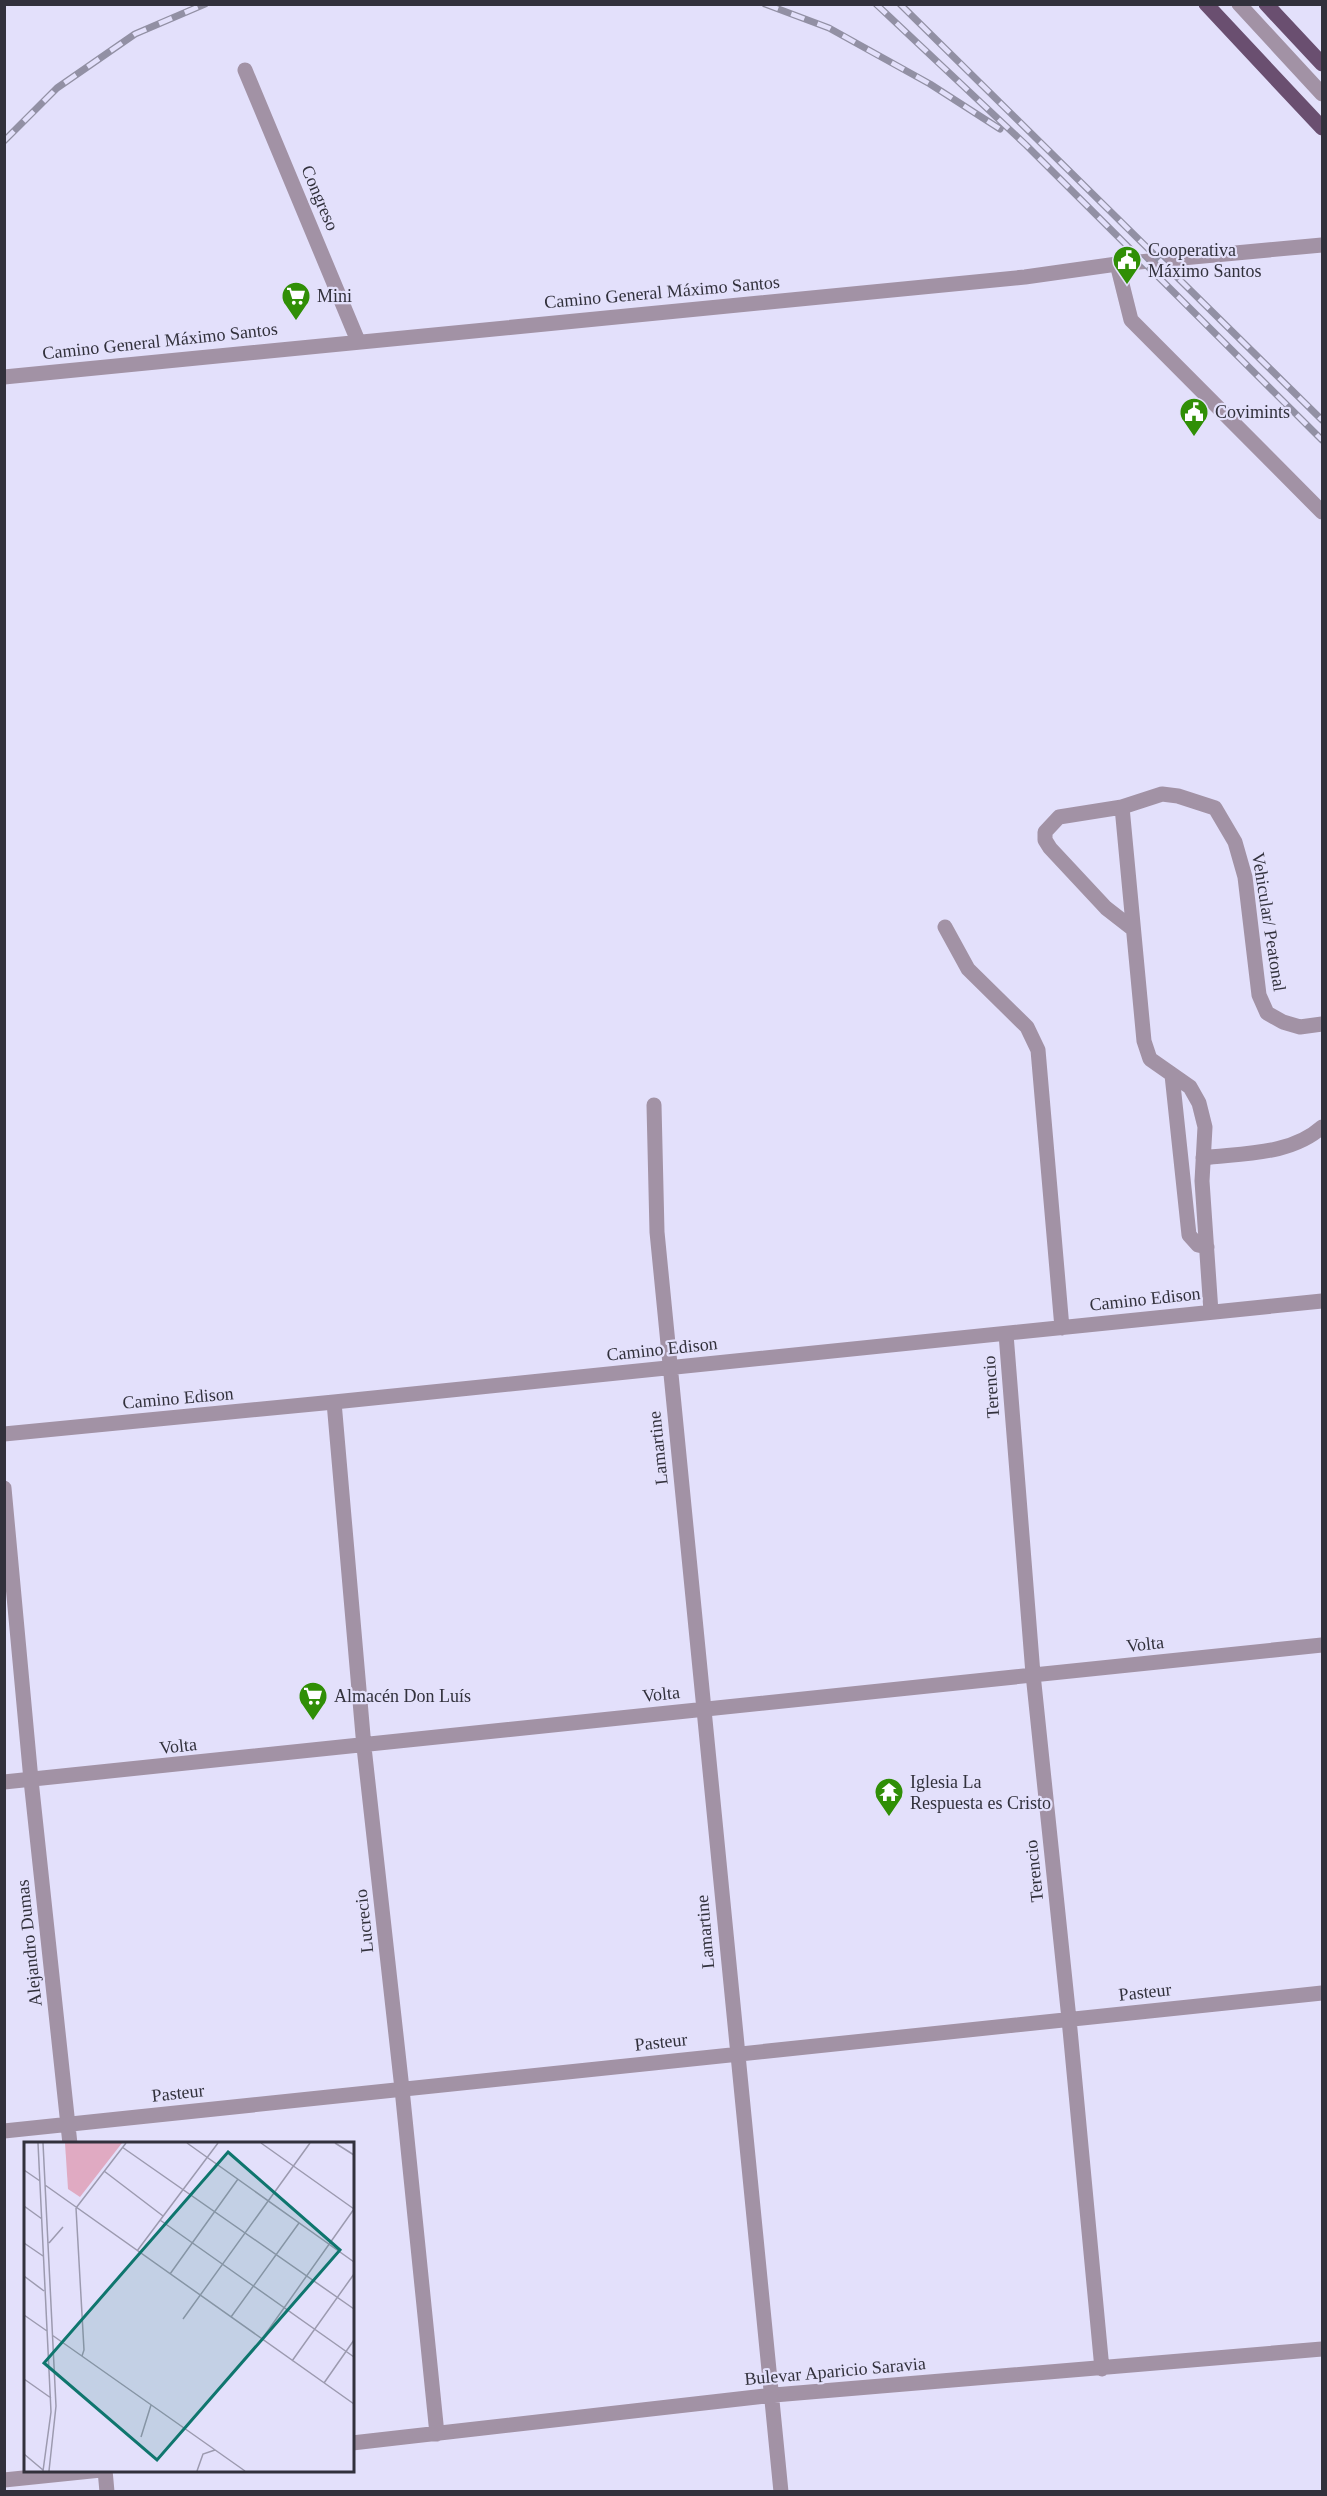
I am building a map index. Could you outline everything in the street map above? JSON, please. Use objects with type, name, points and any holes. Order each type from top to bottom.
[{"type":"main road","points":[[1206,4],[1323,128]]},
{"type":"main road","points":[[1266,4],[1323,64]]},
{"type":"street","points":[[1239,4],[1323,94]]},
{"type":"street","name":"Congreso","points":[[245,70],[358,341]]},
{"type":"street","name":"Camino General Máximo Santos","points":[[4,377],[1025,277],[1117,264],[1323,245]]},
{"type":"street","points":[[1117,264],[1131,320],[1323,512]]},
{"type":"street","name":"Vehicular/ Peatonal","points":[[1133,928],[1106,908],[1045,840],[1045,832],[1059,817],[1122,807],[1162,794],[1184,797],[1215,808],[1235,842],[1245,877],[1259,995],[1267,1013],[1300,1028],[1323,1024]]},
{"type":"street","points":[[1122,807],[1144,1041],[1150,1059],[1190,1088],[1199,1103],[1204,1127],[1202,1181],[1211,1312]]},
{"type":"street","points":[[945,927],[968,969],[1027,1027],[1038,1050],[1062,1328]]},
{"type":"street","points":[[1172,1075],[1189,1235],[1198,1245],[1207,1247]]},
{"type":"street","name":"Lamartine","points":[[654,1105],[657,1232],[669,1368],[782,2492]]},
{"type":"street","points":[[1203,1158],[1292,1147],[1313,1136],[1323,1127]]},
{"type":"street","name":"Camino Edison","points":[[4,1434],[1323,1301]]},
{"type":"street","name":"Terencio","points":[[1006,1334],[1033,1674],[1102,2368]]},
{"type":"street","name":"Lucrecio","points":[[334,1402],[364,1747],[437,2434]]},
{"type":"street","name":"Alejandro Dumas","points":[[4,1488],[31,1780],[69,2142]]},
{"type":"street","name":"Volta","points":[[4,1782],[364,1747],[1033,1674],[1323,1646]]},
{"type":"street","name":"Pasteur","points":[[4,2131],[1323,1993]]},
{"type":"street","name":"Bulevar Aparicio Saravia","points":[[354,2444],[774,2395],[1323,2349]]},
{"type":"street","points":[[4,2480],[83,2472]]},
{"type":"street","points":[[103,2472],[107,2492]]},
{"type":"railway","points":[[4,141],[57,88],[135,34],[205,4]]},
{"type":"railway","points":[[765,4],[829,28],[930,84],[1000,129]]},
{"type":"railway","points":[[876,4],[1026,145],[1322,440]]},
{"type":"railway","points":[[900,4],[1322,420]]},
{"type":"place","name":"Cooperativa Máximo Santos","points":[[1127,286]]},
{"type":"place","name":"Mini","points":[[296,322]]},
{"type":"place","name":"Covimints","points":[[1194,438]]},
{"type":"place","name":"Almacén Don Luís","points":[[313,1722]]},
{"type":"place","name":"Iglesia La Respuesta es Cristo","points":[[889,1818]]}]
